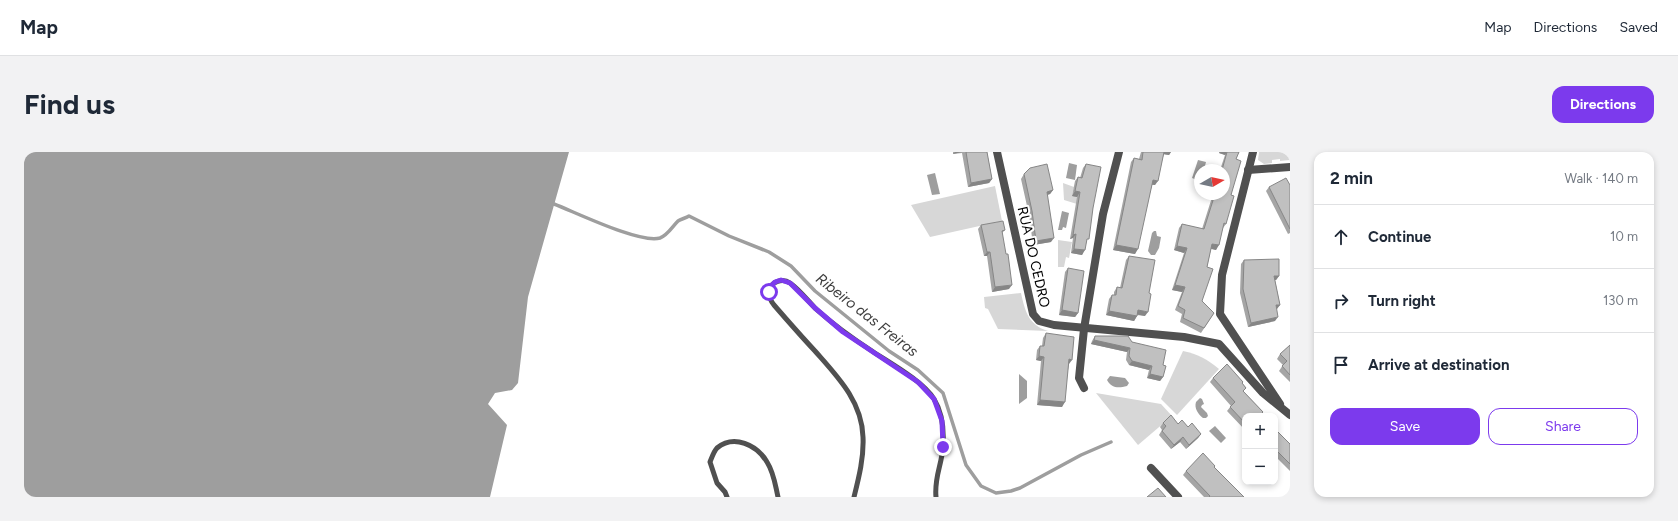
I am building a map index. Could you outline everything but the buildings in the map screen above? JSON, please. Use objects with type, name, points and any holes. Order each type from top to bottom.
[{"type":"street","name":"RUA DO CEDRO","points":[[997,152],[1033,314],[1039,321],[1054,325],[1084,329],[1184,336],[1219,344],[1263,393],[1287,412]]},
{"type":"street","points":[[1084,388],[1079,378],[1084,329],[1103,214],[1118,152]]},
{"type":"street","points":[[1253,152],[1222,275],[1220,314],[1287,412]]},
{"type":"street","points":[[1248,170],[1290,167]]},
{"type":"street","points":[[1151,468],[1178,497]]},
{"type":"lane","points":[[854,497],[861,471],[863,437],[861,421],[856,405],[840,379],[774,305],[769,292],[771,286],[775,282],[781,280],[790,283],[815,308],[843,332],[918,382],[934,399],[942,421],[943,447],[934,485],[936,497]]},
{"type":"lane","points":[[727,497],[725,492],[717,483],[710,462],[716,449],[728,442],[742,442],[757,450],[766,461],[774,475],[778,497]]},
{"type":"shaded area","points":[[24,152],[569,152],[528,297],[518,383],[512,390],[495,393],[488,404],[507,425],[490,497],[24,497]]},
{"type":"shaded area","points":[[1259,152],[1290,152],[1290,160],[1272,160],[1272,163],[1264,164],[1258,160]]},
{"type":"shaded area","points":[[1198,160],[1206,162],[1206,164],[1197,164]]},
{"type":"shaded area","points":[[1069,163],[1077,165],[1075,180],[1066,178]]},
{"type":"shaded area","points":[[935,173],[940,194],[932,195],[927,175]]},
{"type":"shaded area","points":[[1063,183],[1074,187],[1072,195],[1079,197],[1077,204],[1064,200]]},
{"type":"shaded area","points":[[995,186],[1002,221],[930,237],[911,205]]},
{"type":"shaded area","points":[[1062,211],[1069,213],[1066,228],[1063,227],[1062,230],[1058,230]]},
{"type":"shaded area","points":[[1156,231],[1157,236],[1161,237],[1159,248],[1155,255],[1151,255],[1148,251],[1152,233]]},
{"type":"shaded area","points":[[1058,240],[1072,242],[1069,258],[1066,257],[1064,267],[1058,267]]},
{"type":"shaded area","points":[[1021,293],[1026,312],[1029,317],[1036,325],[1048,331],[998,329],[988,309],[985,308],[984,297]]},
{"type":"shaded area","points":[[1183,351],[1202,357],[1219,369],[1177,415],[1161,399]]},
{"type":"shaded area","points":[[1019,374],[1027,381],[1027,398],[1019,404]]},
{"type":"shaded area","points":[[1110,376],[1125,378],[1129,383],[1124,387],[1113,386],[1107,380]]},
{"type":"shaded area","points":[[1096,393],[1161,404],[1172,416],[1138,445]]},
{"type":"shaded area","points":[[1200,398],[1204,404],[1201,407],[1208,416],[1206,418],[1203,418],[1196,409],[1196,402]]},
{"type":"shaded area","points":[[1215,426],[1226,438],[1221,443],[1209,431]]},
{"type":"waterway","name":"Ribeiro das Freiras","points":[[554,204],[623,232],[651,239],[663,237],[678,221],[689,216],[729,236],[769,252],[791,266],[815,291],[889,351],[918,370],[943,393],[966,465],[981,486],[996,493],[1020,488],[1081,455],[1111,442]]},
{"type":"route","points":[[769,292],[771,286],[775,282],[781,280],[790,283],[815,308],[843,332],[918,382],[934,399],[942,421],[943,447]]}]
